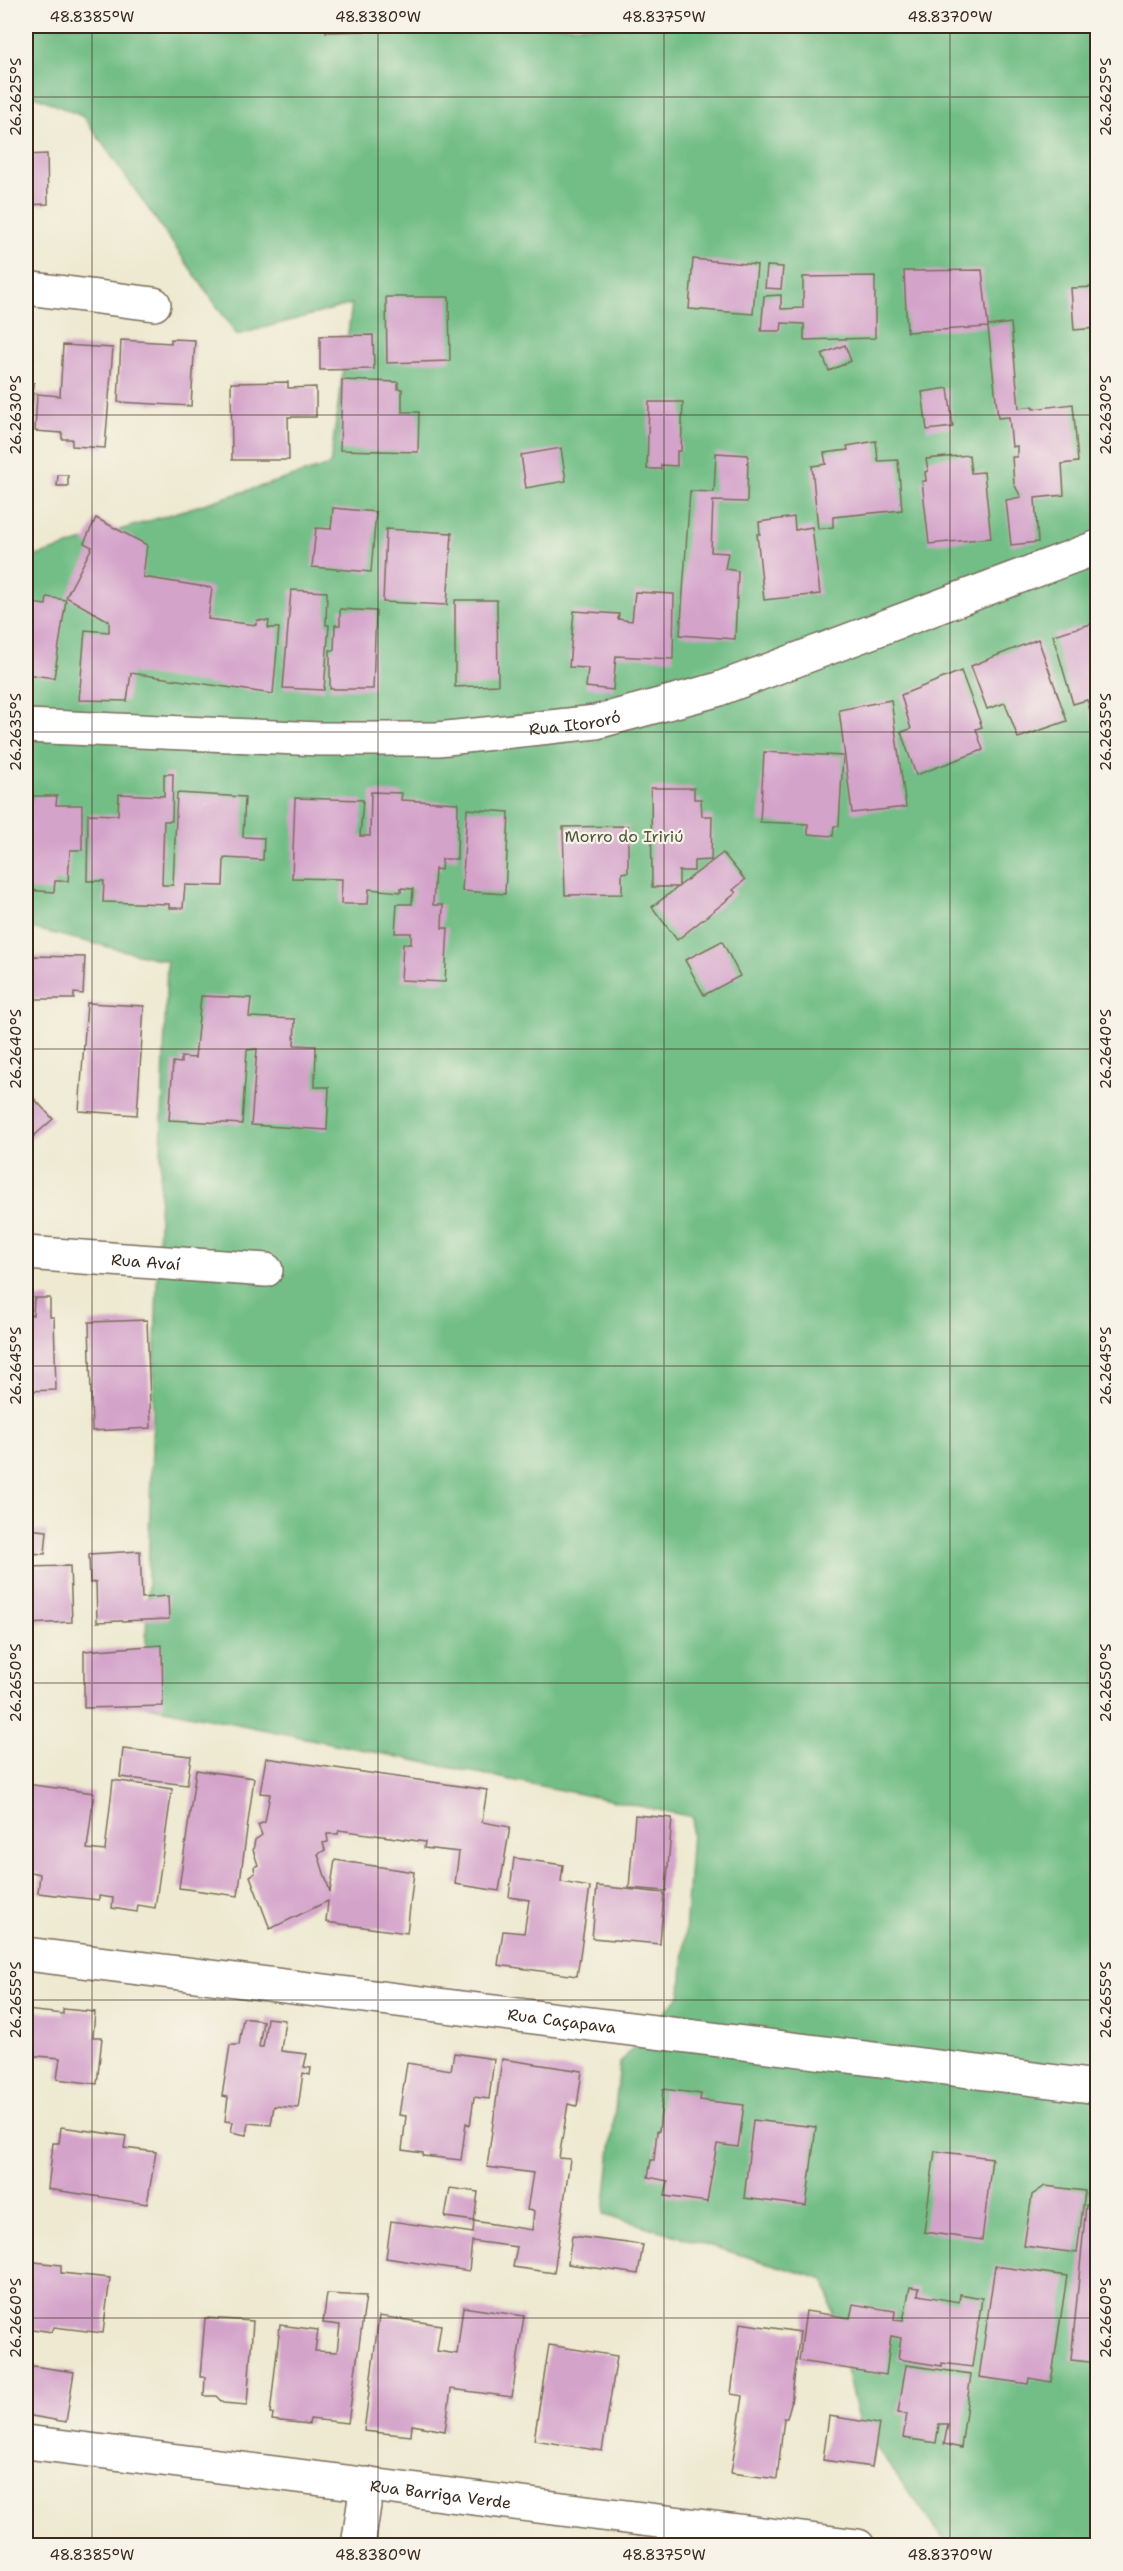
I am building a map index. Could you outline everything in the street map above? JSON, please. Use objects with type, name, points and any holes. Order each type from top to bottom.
[{"type":"street","points":[[26,288],[154,304]]},
{"type":"street","name":"Rua Itororó","points":[[26,726],[319,739],[438,739],[596,722],[716,690],[1098,547]]},
{"type":"street","name":"Rua Avaí","points":[[26,1253],[266,1270]]},
{"type":"street","name":"Rua Caçapava","points":[[26,1954],[1098,2087]]},
{"type":"street","name":"Rua Barriga Verde","points":[[26,2442],[858,2546]]},
{"type":"street","points":[[358,2546],[367,2484]]},
{"type":"green space","name":"Morro do Iririú","points":[[26,26],[1097,26],[1097,2545],[948,2545],[859,2424],[825,2280],[604,2214],[620,2063],[681,1994],[693,1817],[144,1705],[167,961],[26,927],[26,559],[330,465],[352,304],[237,335],[84,117],[28,93]]},
{"type":"building","points":[[326,26],[368,26],[368,31],[326,32]]},
{"type":"building","points":[[47,154],[48,204],[26,205],[26,155]]},
{"type":"building","points":[[693,259],[757,265],[753,314],[689,309]]},
{"type":"building","points":[[767,266],[783,267],[781,289],[765,288]]},
{"type":"building","points":[[982,270],[988,326],[1011,323],[1019,408],[1033,406],[1033,409],[1073,404],[1078,462],[1062,464],[1064,495],[1035,498],[1038,542],[1011,545],[1006,500],[1021,497],[1014,484],[1012,457],[1017,457],[1017,446],[1012,447],[1009,417],[998,418],[988,327],[907,332],[904,271]]},
{"type":"building","points":[[875,276],[875,338],[804,340],[804,324],[782,323],[781,331],[761,331],[764,296],[781,295],[781,309],[803,308],[803,277]]},
{"type":"building","points":[[1098,287],[1098,328],[1074,330],[1071,288]]},
{"type":"building","points":[[386,297],[449,297],[450,361],[387,363]]},
{"type":"building","points":[[373,335],[374,369],[320,370],[320,336]]},
{"type":"building","points":[[171,339],[195,340],[191,406],[118,402],[121,340],[171,343]]},
{"type":"building","points":[[63,345],[113,348],[105,448],[72,446],[72,439],[62,439],[62,433],[35,431],[37,394],[60,396]]},
{"type":"building","points":[[845,345],[851,361],[829,371],[822,354]]},
{"type":"building","points":[[1098,355],[1098,409],[1095,409],[1091,356]]},
{"type":"building","points":[[342,380],[398,382],[398,389],[402,389],[402,412],[419,412],[418,452],[340,450]]},
{"type":"building","points":[[26,382],[34,383],[31,418],[26,417]]},
{"type":"building","points":[[288,382],[288,388],[316,387],[316,417],[288,417],[289,460],[232,460],[231,383]]},
{"type":"building","points":[[948,388],[953,427],[927,430],[922,392]]},
{"type":"building","points":[[649,402],[683,402],[681,451],[677,451],[677,466],[661,465],[661,469],[647,469]]},
{"type":"building","points":[[876,441],[878,461],[898,460],[902,510],[833,517],[833,527],[818,529],[812,466],[826,464],[824,453],[848,450],[847,446]]},
{"type":"building","points":[[561,448],[566,481],[526,488],[521,455]]},
{"type":"building","points":[[716,453],[748,455],[747,502],[713,501],[711,552],[728,553],[725,569],[738,571],[735,639],[680,635],[690,491],[714,492]]},
{"type":"building","points":[[969,455],[971,473],[984,472],[991,538],[929,544],[922,481],[926,481],[925,472],[928,471],[926,459]]},
{"type":"building","points":[[58,475],[68,475],[68,486],[57,486]]},
{"type":"building","points":[[333,508],[376,512],[371,572],[312,567],[316,528],[331,529]]},
{"type":"building","points":[[794,517],[795,530],[812,527],[820,594],[764,600],[757,534],[760,534],[759,522]]},
{"type":"building","points":[[96,518],[147,545],[143,577],[212,588],[208,619],[256,625],[257,620],[269,621],[268,628],[279,628],[273,694],[131,673],[127,701],[79,700],[85,630],[109,632],[109,621],[66,597],[92,547],[84,543]]},
{"type":"building","points":[[386,529],[452,533],[447,605],[383,602]]},
{"type":"building","points":[[291,590],[327,592],[326,625],[329,625],[324,690],[283,688]]},
{"type":"building","points":[[635,592],[674,594],[673,659],[616,656],[613,690],[586,687],[588,668],[569,667],[574,611],[619,614],[618,619],[632,621]]},
{"type":"building","points":[[47,597],[66,600],[54,678],[26,674],[26,602],[46,605]]},
{"type":"building","points":[[455,600],[497,600],[498,685],[455,687]]},
{"type":"building","points":[[340,609],[376,611],[373,689],[330,689],[330,650],[334,650],[335,625],[340,625]]},
{"type":"building","points":[[1098,622],[1098,727],[1095,727],[1087,700],[1073,704],[1053,635]]},
{"type":"building","points":[[1038,639],[1067,721],[1018,738],[1005,703],[987,709],[971,666]]},
{"type":"building","points":[[961,671],[982,727],[976,729],[983,750],[916,775],[901,732],[911,729],[901,695]]},
{"type":"building","points":[[891,700],[906,807],[852,813],[839,710]]},
{"type":"building","points":[[764,752],[843,756],[839,826],[834,826],[833,836],[808,834],[808,824],[760,822]]},
{"type":"building","points":[[164,774],[173,774],[172,821],[164,821],[162,885],[173,885],[177,793],[245,797],[243,837],[264,838],[263,860],[224,858],[223,886],[185,885],[183,908],[169,908],[169,904],[103,902],[104,881],[87,881],[88,814],[118,815],[119,794],[164,796]]},
{"type":"building","points":[[651,788],[694,788],[694,799],[701,799],[702,816],[712,816],[711,860],[694,861],[694,871],[679,871],[679,886],[723,853],[745,880],[733,890],[736,893],[677,940],[652,907],[678,887],[652,887]]},
{"type":"building","points":[[371,792],[402,793],[401,800],[458,803],[457,859],[442,859],[441,870],[435,869],[433,905],[443,905],[442,928],[448,928],[445,982],[401,980],[403,944],[411,944],[411,933],[395,933],[397,904],[412,904],[413,889],[401,888],[401,892],[369,889],[368,904],[341,904],[342,879],[292,878],[295,798],[363,800],[360,836],[370,836]]},
{"type":"building","points":[[33,796],[57,796],[56,805],[82,805],[82,850],[70,850],[68,881],[55,881],[54,892],[26,890],[26,800],[33,800]]},
{"type":"building","points":[[467,809],[509,812],[505,894],[462,891]]},
{"type":"building","points":[[628,826],[628,872],[622,873],[622,894],[565,895],[563,827]]},
{"type":"building","points":[[722,941],[740,976],[704,995],[685,960]]},
{"type":"building","points":[[26,956],[85,957],[83,994],[74,993],[74,999],[26,999]]},
{"type":"building","points":[[201,996],[251,998],[249,1017],[295,1019],[294,1045],[316,1046],[315,1087],[329,1087],[327,1130],[251,1125],[257,1049],[247,1050],[242,1124],[169,1120],[173,1062],[181,1063],[181,1057],[195,1058]]},
{"type":"building","points":[[87,1003],[144,1006],[137,1115],[79,1111]]},
{"type":"building","points":[[26,1090],[53,1119],[26,1143]]},
{"type":"building","points":[[34,1298],[50,1298],[50,1317],[54,1317],[56,1390],[26,1391],[26,1315],[33,1315]]},
{"type":"building","points":[[147,1320],[151,1428],[92,1431],[89,1322]]},
{"type":"building","points":[[26,1529],[47,1531],[45,1554],[26,1553]]},
{"type":"building","points":[[140,1551],[142,1598],[168,1596],[169,1619],[97,1622],[96,1582],[90,1583],[89,1554]]},
{"type":"building","points":[[70,1566],[72,1622],[26,1624],[26,1567]]},
{"type":"building","points":[[162,1645],[163,1706],[84,1708],[84,1651]]},
{"type":"building","points":[[123,1749],[191,1756],[187,1785],[120,1777]]},
{"type":"building","points":[[266,1758],[487,1790],[482,1822],[510,1827],[499,1891],[455,1884],[459,1852],[424,1848],[425,1842],[339,1830],[338,1834],[327,1834],[328,1842],[323,1843],[325,1850],[318,1854],[330,1892],[335,1860],[414,1872],[407,1933],[326,1922],[328,1901],[270,1929],[250,1876],[255,1873],[254,1867],[258,1865],[253,1850],[255,1840],[262,1835],[258,1825],[265,1822],[270,1794],[260,1793]]},
{"type":"building","points":[[196,1770],[254,1778],[238,1896],[179,1888]]},
{"type":"building","points":[[113,1780],[172,1789],[155,1908],[138,1905],[137,1912],[112,1908],[113,1898],[99,1896],[99,1900],[38,1893],[40,1874],[26,1871],[30,1824],[26,1823],[26,1784],[94,1793],[87,1849],[105,1851]]},
{"type":"building","points":[[635,1815],[672,1818],[666,1891],[629,1888]]},
{"type":"building","points":[[514,1858],[563,1865],[561,1882],[590,1887],[577,1976],[498,1965],[503,1931],[524,1933],[529,1900],[509,1897]]},
{"type":"building","points":[[597,1886],[664,1893],[660,1944],[592,1938]]},
{"type":"building","points":[[63,2009],[95,2012],[93,2037],[102,2037],[97,2084],[57,2079],[60,2058],[26,2055],[26,2010],[63,2014]]},
{"type":"building","points":[[243,2018],[263,2021],[259,2047],[263,2047],[267,2018],[285,2020],[281,2051],[307,2054],[304,2067],[311,2068],[310,2075],[303,2073],[298,2108],[274,2106],[271,2125],[248,2123],[246,2135],[231,2132],[233,2122],[225,2121],[228,2097],[222,2096],[230,2045],[239,2045]]},
{"type":"building","points":[[454,2053],[494,2059],[489,2099],[474,2097],[470,2125],[466,2123],[461,2160],[423,2156],[423,2153],[402,2150],[406,2116],[399,2115],[407,2063],[451,2070]]},
{"type":"building","points":[[502,2059],[582,2071],[577,2106],[568,2104],[559,2158],[570,2159],[554,2273],[513,2267],[517,2247],[472,2241],[469,2271],[386,2258],[391,2221],[473,2233],[474,2221],[532,2230],[534,2211],[527,2210],[533,2173],[487,2167]]},
{"type":"building","points":[[663,2089],[701,2094],[700,2100],[744,2105],[738,2147],[717,2144],[707,2202],[665,2196],[668,2181],[648,2177],[651,2160],[654,2160],[657,2131],[659,2131]]},
{"type":"building","points":[[753,2120],[816,2127],[806,2206],[744,2198]]},
{"type":"building","points":[[61,2127],[126,2136],[124,2148],[156,2152],[147,2204],[48,2189],[53,2143],[59,2143]]},
{"type":"building","points":[[935,2151],[992,2158],[982,2240],[924,2232]]},
{"type":"building","points":[[1045,2186],[1085,2191],[1077,2253],[1024,2246],[1032,2195]]},
{"type":"building","points":[[450,2188],[478,2192],[474,2221],[445,2217]]},
{"type":"building","points":[[1086,2205],[1098,2206],[1098,2363],[1071,2360]]},
{"type":"building","points":[[572,2236],[643,2245],[638,2274],[568,2264]]},
{"type":"building","points":[[26,2261],[61,2265],[61,2273],[110,2278],[103,2333],[54,2327],[52,2332],[26,2328]]},
{"type":"building","points":[[995,2266],[1067,2276],[1051,2382],[1029,2378],[1028,2384],[979,2377]]},
{"type":"building","points":[[910,2287],[919,2288],[918,2295],[959,2302],[960,2294],[982,2298],[972,2367],[942,2363],[942,2366],[898,2359],[901,2338],[891,2336],[886,2375],[799,2361],[806,2311],[850,2318],[853,2304],[895,2311],[894,2320],[903,2321]]},
{"type":"building","points":[[327,2294],[366,2296],[348,2423],[310,2419],[309,2424],[272,2420],[273,2414],[270,2414],[280,2325],[318,2330],[315,2351],[337,2352],[340,2325],[323,2323]]},
{"type":"building","points":[[463,2307],[524,2316],[512,2397],[451,2389],[445,2431],[412,2425],[411,2436],[364,2431],[379,2316],[441,2325],[437,2351],[457,2354]]},
{"type":"building","points":[[205,2318],[253,2321],[247,2405],[223,2403],[216,2396],[204,2396],[205,2377],[200,2377]]},
{"type":"building","points":[[740,2323],[800,2332],[791,2403],[787,2418],[784,2418],[777,2479],[731,2473],[743,2396],[731,2394]]},
{"type":"building","points":[[549,2345],[617,2356],[602,2451],[534,2440]]},
{"type":"building","points":[[26,2365],[74,2372],[66,2422],[26,2415]]},
{"type":"building","points":[[906,2365],[971,2374],[961,2448],[944,2444],[948,2424],[939,2424],[936,2443],[903,2438],[907,2414],[898,2413]]},
{"type":"building","points":[[829,2416],[879,2424],[872,2467],[823,2460]]}]
